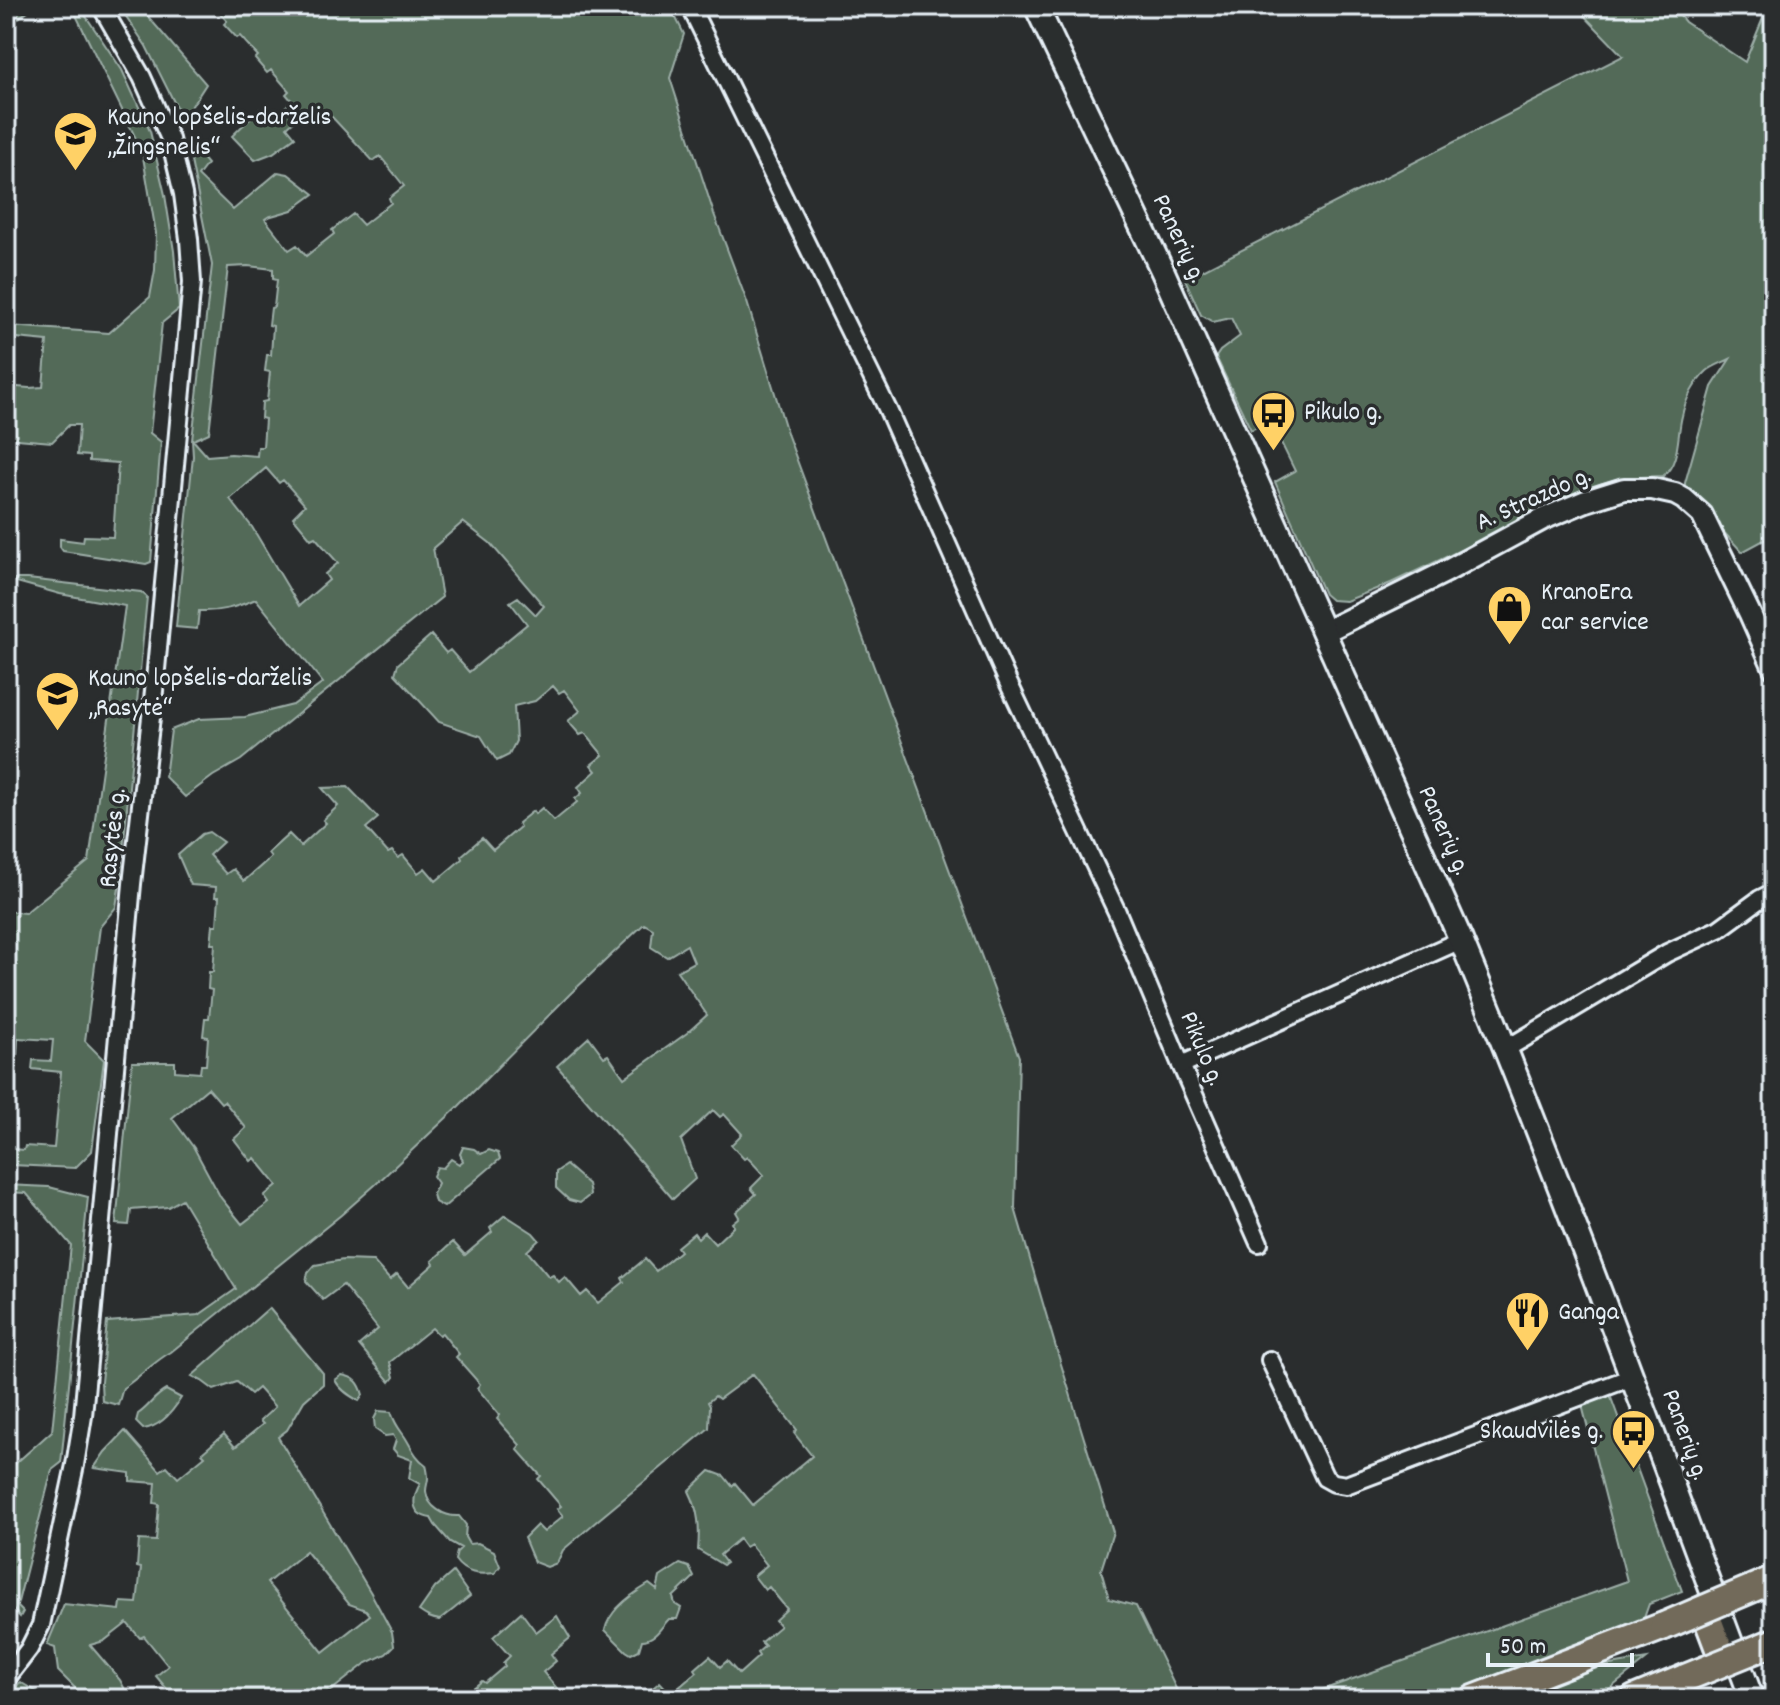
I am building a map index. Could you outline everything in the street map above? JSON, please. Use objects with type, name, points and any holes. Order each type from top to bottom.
[{"type":"main road","name":"Panerių g.","points":[[1036,6],[1163,272],[1461,940],[1632,1377],[1752,1699]]},
{"type":"main road","points":[[1474,1699],[1664,1626],[1773,1580]]},
{"type":"main road","points":[[1704,1609],[1724,1662]]},
{"type":"main road","points":[[1634,1699],[1774,1642]]},
{"type":"street","name":"Rasytės g.","points":[[6,1679],[29,1649],[41,1625],[83,1416],[192,282],[183,194],[170,139],[142,77],[101,6]]},
{"type":"street","name":"Pikulo g.","points":[[690,6],[888,410],[1008,682],[1117,912],[1259,1243]]},
{"type":"street","name":"A. Strazdo g.","points":[[1324,632],[1543,519],[1624,489],[1652,489],[1675,494],[1702,515],[1774,668]]},
{"type":"street","points":[[1506,1049],[1667,953],[1719,929],[1774,892]]},
{"type":"street","points":[[1181,1065],[1461,940]]},
{"type":"street","points":[[1270,1360],[1325,1478],[1346,1485],[1632,1377]]},
{"type":"green space","points":[[6,6],[34,6],[6,28]]},
{"type":"green space","points":[[79,6],[122,70],[150,131],[174,251],[179,309],[162,323],[150,433],[161,442],[151,562],[146,564],[63,551],[60,547],[60,539],[83,542],[84,536],[113,537],[118,463],[89,461],[89,456],[77,455],[79,425],[69,425],[52,442],[6,438],[6,386],[43,387],[47,341],[6,337],[6,322],[9,326],[109,333],[150,297],[155,270],[156,233],[142,151],[70,7]]},
{"type":"green space","points":[[119,6],[139,6],[206,84],[184,118],[146,46]]},
{"type":"green space","points":[[214,6],[670,6],[684,34],[670,78],[714,214],[747,302],[788,436],[1019,1057],[1015,1208],[1113,1532],[1101,1570],[1109,1599],[1136,1606],[1181,1699],[639,1699],[660,1682],[671,1694],[710,1656],[720,1667],[727,1661],[739,1674],[759,1656],[757,1653],[765,1646],[761,1642],[780,1626],[775,1620],[787,1609],[769,1587],[765,1590],[754,1576],[767,1565],[750,1544],[745,1547],[739,1539],[720,1555],[726,1563],[723,1565],[698,1550],[698,1520],[689,1491],[710,1471],[724,1476],[732,1486],[735,1483],[753,1505],[812,1456],[794,1433],[797,1430],[753,1374],[719,1399],[715,1396],[708,1402],[709,1428],[563,1550],[557,1563],[547,1567],[534,1562],[524,1538],[537,1525],[544,1532],[563,1516],[557,1509],[561,1506],[538,1479],[541,1476],[517,1449],[520,1445],[497,1419],[500,1415],[477,1388],[480,1384],[456,1357],[459,1354],[442,1333],[439,1335],[432,1328],[390,1362],[394,1377],[390,1382],[359,1345],[378,1329],[343,1285],[323,1300],[306,1281],[315,1265],[343,1260],[373,1261],[390,1280],[397,1274],[408,1287],[453,1242],[465,1255],[492,1232],[490,1228],[505,1215],[539,1240],[527,1251],[549,1277],[553,1275],[559,1282],[565,1277],[581,1296],[587,1291],[598,1303],[624,1282],[622,1278],[645,1259],[656,1271],[680,1251],[677,1247],[694,1233],[698,1238],[704,1232],[715,1244],[734,1226],[732,1223],[739,1217],[736,1212],[756,1194],[751,1188],[764,1175],[731,1145],[742,1134],[724,1114],[720,1117],[713,1110],[681,1140],[695,1179],[673,1199],[557,1066],[589,1037],[604,1057],[608,1055],[624,1078],[707,1015],[677,971],[694,962],[687,945],[667,957],[651,947],[653,929],[644,924],[459,1106],[341,1215],[123,1388],[118,1405],[102,1401],[107,1322],[199,1315],[236,1289],[182,1199],[168,1207],[131,1210],[129,1225],[116,1224],[132,1062],[175,1062],[175,1071],[200,1073],[201,1065],[206,1065],[208,1037],[203,1036],[205,1018],[209,1018],[212,990],[208,989],[209,972],[213,972],[215,944],[211,944],[213,925],[217,925],[219,897],[215,897],[216,887],[191,885],[178,855],[202,834],[209,832],[223,842],[209,855],[226,874],[233,869],[244,881],[271,857],[268,853],[289,834],[301,846],[326,823],[323,820],[338,806],[322,788],[348,787],[378,818],[366,828],[388,853],[392,851],[398,858],[403,855],[418,873],[425,868],[436,881],[482,838],[493,850],[533,811],[535,814],[542,808],[554,821],[577,802],[575,799],[582,793],[578,787],[596,771],[591,765],[603,755],[585,733],[580,735],[568,721],[580,711],[564,690],[559,693],[553,686],[535,701],[514,706],[516,741],[509,755],[497,761],[481,736],[439,722],[395,674],[398,664],[431,635],[446,653],[450,650],[469,672],[527,624],[510,602],[518,597],[536,615],[544,606],[490,543],[463,522],[433,548],[442,597],[241,760],[185,797],[165,777],[171,730],[199,719],[245,717],[293,705],[323,683],[256,599],[214,611],[199,611],[197,629],[176,627],[192,440],[212,265],[189,151],[195,150],[207,164],[198,176],[233,210],[278,172],[288,174],[314,194],[292,210],[265,219],[289,250],[297,245],[306,256],[353,214],[363,225],[391,203],[389,198],[404,186],[380,156],[373,161],[332,117],[321,124],[307,109],[287,127],[295,137],[273,153],[255,160],[232,136],[260,109],[263,112],[267,109],[274,117],[292,101],[286,94],[289,91],[271,70],[267,73],[255,59],[258,56],[224,24],[227,21]],"holes":[[[228,267],[273,269],[273,279],[277,280],[269,325],[273,326],[271,355],[267,355],[265,371],[270,372],[267,401],[262,402],[261,418],[265,419],[263,447],[258,447],[257,456],[207,456],[193,440],[209,433]],[[266,468],[279,483],[283,480],[305,505],[293,517],[311,539],[315,537],[338,563],[325,574],[329,580],[299,606],[252,527],[230,499]],[[208,1088],[221,1103],[224,1101],[246,1128],[234,1139],[251,1161],[255,1158],[277,1185],[264,1196],[269,1203],[242,1224],[221,1198],[194,1148],[172,1118]]]},
{"type":"green space","points":[[1575,6],[1672,6],[1685,22],[1745,62],[1768,6],[1774,6],[1774,539],[1764,540],[1742,552],[1720,528],[1702,501],[1685,490],[1712,387],[1730,359],[1707,371],[1691,392],[1683,410],[1675,456],[1663,476],[1620,478],[1600,484],[1391,583],[1346,601],[1331,600],[1324,594],[1275,482],[1295,471],[1270,420],[1251,430],[1216,357],[1240,336],[1231,318],[1213,322],[1201,315],[1185,279],[1623,56]]},
{"type":"green space","points":[[6,579],[141,592],[147,597],[120,882],[116,907],[100,927],[85,1041],[104,1060],[92,1151],[75,1168],[12,1165],[13,1149],[24,1150],[25,1146],[54,1148],[61,1072],[32,1069],[33,1060],[51,1061],[53,1040],[18,1038],[17,1056],[6,1057],[6,911],[25,913],[89,861],[125,606],[60,594]]},
{"type":"green space","points":[[463,1147],[481,1154],[489,1150],[498,1153],[500,1159],[444,1207],[435,1202],[433,1194],[438,1183],[433,1176],[437,1167],[443,1168],[451,1159],[459,1164],[463,1161],[460,1154]]},
{"type":"green space","points":[[566,1165],[588,1184],[590,1195],[580,1203],[569,1200],[556,1188],[556,1172]]},
{"type":"green space","points":[[6,1185],[49,1187],[88,1197],[61,1463],[52,1470],[17,1606],[23,1612],[20,1617],[6,1602],[6,1472],[52,1431],[71,1245],[26,1193],[6,1192]]},
{"type":"green space","points":[[269,1308],[323,1373],[323,1384],[304,1401],[287,1430],[278,1437],[371,1593],[392,1632],[394,1646],[316,1699],[181,1699],[176,1693],[172,1695],[156,1676],[168,1666],[144,1636],[140,1638],[127,1623],[104,1641],[90,1645],[120,1680],[130,1699],[86,1699],[58,1671],[55,1648],[47,1645],[64,1604],[120,1610],[121,1602],[137,1603],[141,1568],[137,1567],[139,1540],[156,1541],[159,1504],[154,1503],[156,1483],[130,1481],[130,1473],[94,1468],[125,1431],[160,1471],[167,1466],[178,1478],[205,1456],[202,1453],[224,1434],[235,1447],[263,1424],[260,1421],[275,1407],[258,1388],[251,1394],[237,1382],[214,1390],[192,1376]],"holes":[[[306,1551],[349,1604],[366,1610],[370,1615],[323,1652],[267,1583]]]},
{"type":"green space","points":[[342,1375],[358,1384],[363,1395],[359,1401],[337,1384],[335,1380]]},
{"type":"green space","points":[[166,1390],[181,1398],[165,1418],[143,1429],[136,1422],[138,1414]]},
{"type":"green space","points":[[1610,1395],[1682,1591],[1649,1604],[1644,1618],[1439,1699],[1297,1699],[1627,1581],[1583,1409],[1583,1405]]},
{"type":"green space","points":[[378,1411],[391,1412],[414,1452],[426,1465],[427,1497],[433,1506],[443,1513],[459,1516],[466,1525],[465,1537],[469,1544],[478,1543],[494,1551],[500,1566],[495,1573],[478,1573],[463,1568],[455,1560],[461,1548],[450,1542],[431,1518],[416,1510],[414,1500],[420,1484],[409,1478],[412,1460],[398,1455],[393,1449],[396,1440],[393,1435],[385,1436],[375,1429],[374,1419]]},
{"type":"green space","points":[[680,1564],[689,1567],[694,1577],[673,1597],[675,1604],[681,1608],[677,1619],[669,1619],[654,1635],[642,1640],[639,1650],[631,1654],[605,1630],[607,1623],[616,1609],[649,1584],[657,1590],[660,1577]]},
{"type":"green space","points":[[453,1572],[470,1596],[440,1620],[419,1611],[435,1588]]},
{"type":"green space","points":[[521,1612],[536,1632],[557,1616],[570,1638],[551,1654],[556,1661],[543,1672],[566,1699],[466,1699],[470,1696],[468,1692],[482,1681],[485,1683],[505,1666],[503,1663],[510,1656],[493,1637]]},
{"type":"green space","points":[[1647,1659],[1597,1699],[1508,1699],[1592,1668]]},
{"type":"green space","points":[[20,1682],[44,1696],[47,1699],[6,1699]]},
{"type":"place","name":"Kauno lopšelis-darželis „Žingsnelis“","points":[[76,172]]},
{"type":"place","name":"Pikulo g.","points":[[1273,452]]},
{"type":"place","name":"KranoEra car service","points":[[1510,647]]},
{"type":"place","name":"Kauno lopšelis-darželis „Rasytė“","points":[[57,733]]},
{"type":"place","name":"Ganga","points":[[1527,1352]]},
{"type":"place","name":"Skaudvilės g.","points":[[1634,1471]]}]
